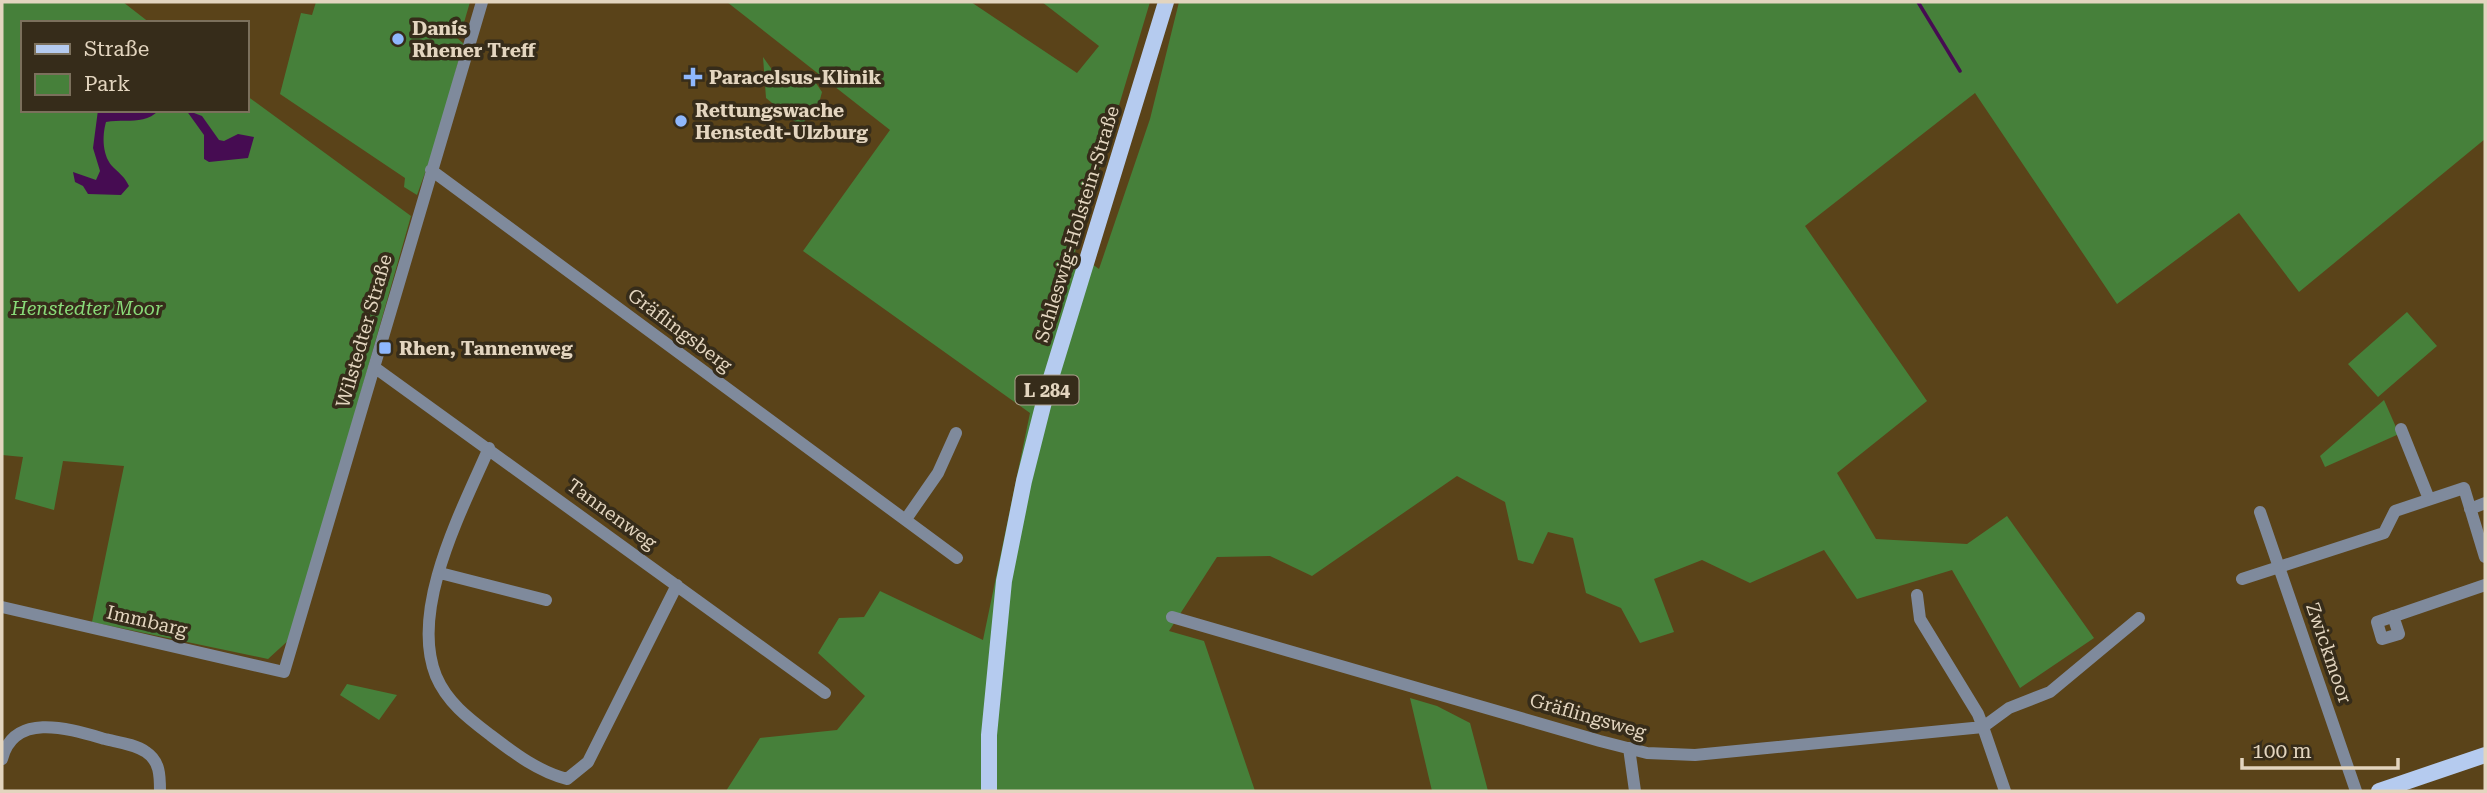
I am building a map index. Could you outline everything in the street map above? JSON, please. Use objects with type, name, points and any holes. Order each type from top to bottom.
[{"type":"main road","name":"Schleswig-Holstein-Straße","points":[[989,791],[989,735],[1000,620],[1024,481],[1046,394],[1166,2]]},
{"type":"main road","points":[[2379,791],[2485,755]]},
{"type":"street","name":"Wilstedter Straße","points":[[284,672],[482,2]]},
{"type":"street","name":"Gräflingsberg","points":[[431,170],[957,558]]},
{"type":"street","name":"Tannenweg","points":[[374,367],[825,693]]},
{"type":"street","points":[[2401,429],[2429,499]]},
{"type":"street","points":[[906,519],[938,473],[956,433]]},
{"type":"street","points":[[489,448],[461,512],[440,573],[429,619],[430,657],[440,683],[457,709],[499,741],[543,772],[566,779],[588,762],[677,585]]},
{"type":"street","points":[[2242,579],[2384,533],[2395,511],[2464,488],[2485,557]]},
{"type":"street","points":[[2470,509],[2485,503]]},
{"type":"street","name":"Zwickmoor","points":[[2260,512],[2356,791]]},
{"type":"street","points":[[440,573],[545,600]]},
{"type":"street","points":[[2393,616],[2485,585]]},
{"type":"street","points":[[1917,595],[1920,619],[1978,714],[2005,791]]},
{"type":"street","name":"Immbarg","points":[[2,607],[284,672]]},
{"type":"street","name":"Gräflingsweg","points":[[1172,617],[1647,753],[1695,755],[1983,727]]},
{"type":"street","points":[[1983,727],[2009,708],[2050,692],[2139,618]]},
{"type":"street","points":[[2,759],[10,740],[25,730],[40,726],[72,730],[147,752],[159,768],[160,791]]},
{"type":"street","points":[[1629,748],[1634,791]]},
{"type":"green space","name":"Henstedter Moor","points":[[2,2],[123,2],[147,21],[21,21],[21,112],[248,112],[248,97],[411,216],[291,638],[268,659],[92,622],[124,466],[63,461],[54,510],[15,499],[23,457],[2,455]]},
{"type":"green space","points":[[316,2],[470,2],[463,26],[451,33],[463,43],[440,132],[417,195],[404,187],[405,178],[280,94],[301,13],[312,15]]},
{"type":"green space","points":[[727,2],[971,2],[1077,73],[1099,46],[1042,2],[1150,2],[1075,252],[1099,269],[1150,119],[1179,2],[2485,2],[2485,139],[2299,292],[2239,213],[2117,304],[1975,93],[1805,226],[1927,401],[1837,473],[1876,539],[1967,544],[2007,516],[2094,638],[2020,688],[1952,570],[1857,599],[1824,550],[1750,583],[1702,560],[1654,579],[1674,632],[1640,643],[1621,608],[1586,593],[1573,538],[1548,532],[1533,564],[1518,560],[1505,502],[1457,476],[1312,576],[1270,556],[1217,557],[1169,631],[1204,641],[1255,791],[726,791],[760,738],[837,730],[865,696],[818,653],[839,618],[864,617],[880,591],[983,640],[1030,413],[803,251],[890,130]]},
{"type":"green space","points":[[763,57],[778,78],[814,80],[822,92],[818,107],[802,124],[799,125],[766,98]]},
{"type":"green space","points":[[2407,312],[2437,346],[2378,397],[2348,364]]},
{"type":"green space","points":[[2384,400],[2399,434],[2325,467],[2320,456]]},
{"type":"green space","points":[[347,684],[397,695],[379,720],[340,695]]},
{"type":"green space","points":[[1410,698],[1437,706],[1470,723],[1488,791],[1432,791]]},
{"type":"shaded area","points":[[98,112],[157,112],[141,120],[106,122],[104,140],[107,158],[129,186],[121,195],[88,194],[83,186],[75,182],[73,172],[96,180],[100,171],[93,148]]},
{"type":"shaded area","points":[[187,112],[202,116],[219,140],[224,141],[238,134],[254,137],[248,158],[209,162],[204,159],[204,135]]},
{"type":"waterway","points":[[1918,2],[1960,71]]},
{"type":"place","name":"Dani´s Rhener Treff","points":[[398,39]]},
{"type":"place","name":"Paracelsus-Klinik","points":[[693,77]]},
{"type":"place","name":"Rettungswache Henstedt-Ulzburg","points":[[681,121]]},
{"type":"place","name":"Rhen, Tannenweg","points":[[385,348]]}]
